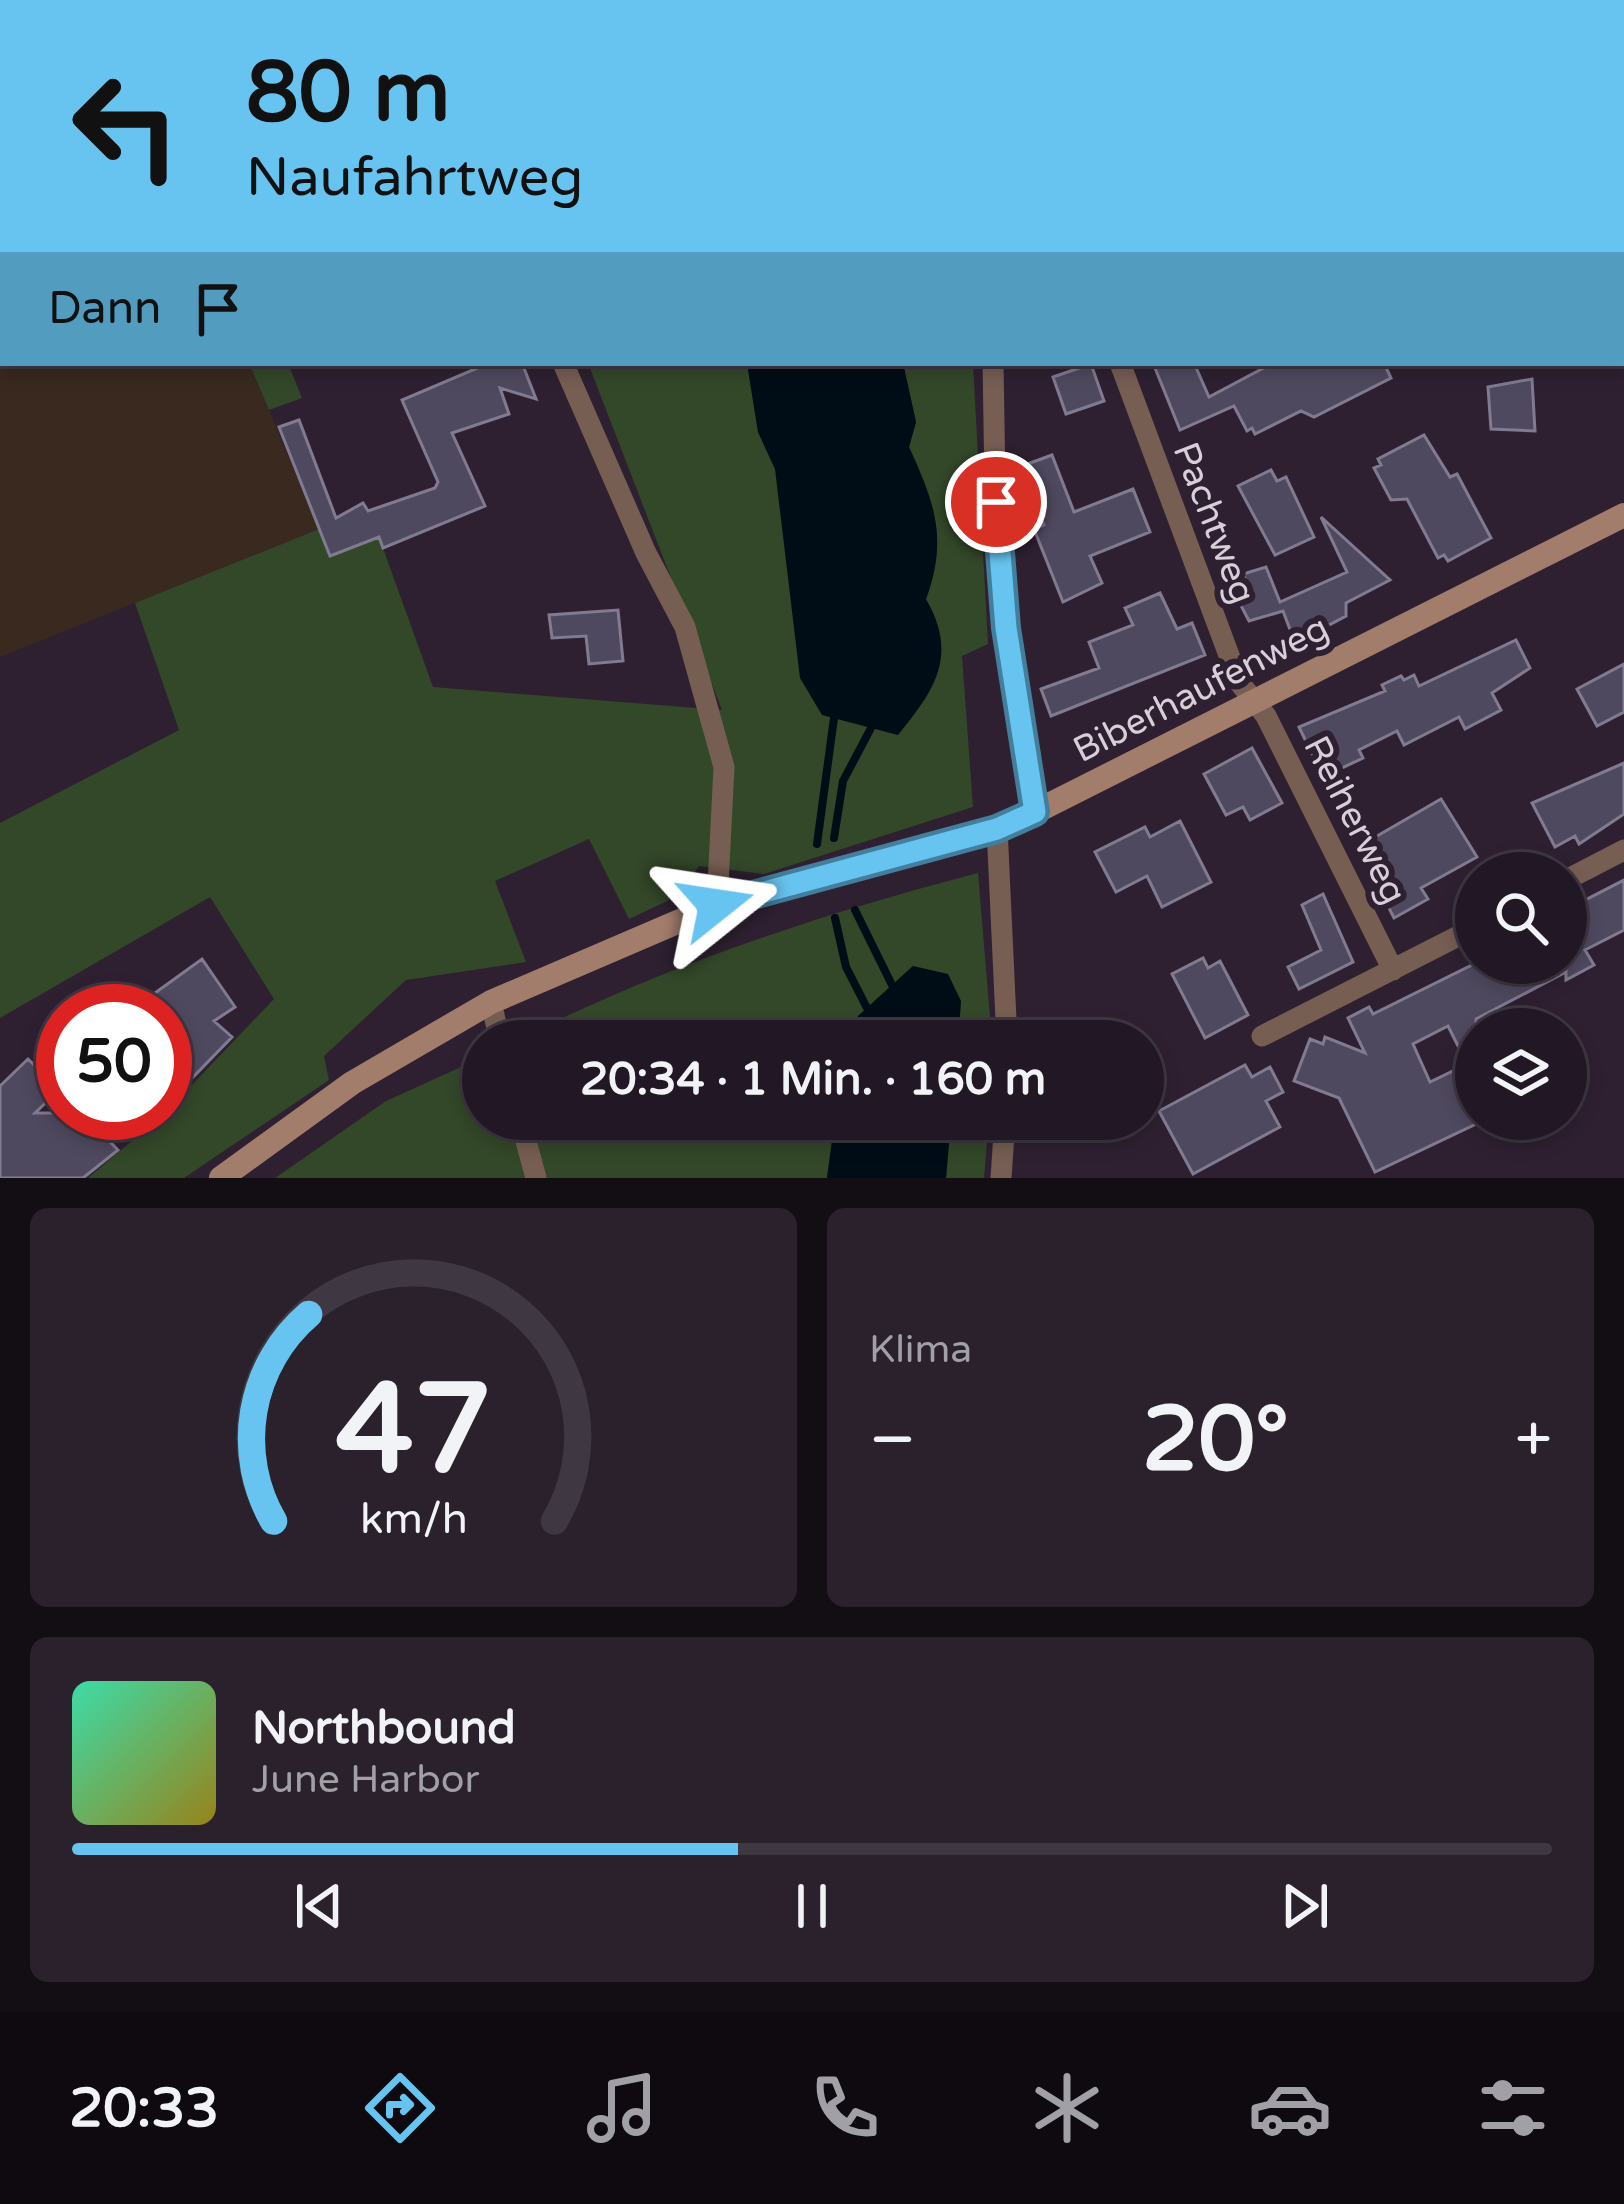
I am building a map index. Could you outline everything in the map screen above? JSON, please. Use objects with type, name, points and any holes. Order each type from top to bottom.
[{"type":"main road","name":"Biberhaufenweg","points":[[221,1178],[352,1083],[491,1002],[716,905],[997,829],[1624,515]]},
{"type":"street","points":[[564,366],[646,553],[685,627],[724,767],[716,905]]},
{"type":"street","points":[[993,366],[996,544],[1035,812]]},
{"type":"street","name":"Pachtweg","points":[[1121,366],[1235,672],[1254,701]]},
{"type":"street","name":"Reiherweg","points":[[1254,701],[1394,970]]},
{"type":"street","points":[[997,829],[1006,1020]]},
{"type":"street","points":[[1587,869],[1624,850]]},
{"type":"street","points":[[1262,1036],[1455,938]]},
{"type":"street","points":[[491,1002],[495,1020]]},
{"type":"street","points":[[526,1140],[536,1178]]},
{"type":"street","points":[[1001,1178],[1004,1140]]},
{"type":"shaded area","points":[[0,366],[250,366],[319,529],[0,657]]},
{"type":"shaded area","points":[[747,366],[904,366],[916,422],[909,447],[936,522],[936,558],[926,599],[936,619],[941,655],[931,688],[898,735],[822,715],[800,678],[775,469],[758,432]]},
{"type":"shaded area","points":[[913,966],[948,974],[961,1001],[960,1020],[857,1020]]},
{"type":"shaded area","points":[[832,1140],[949,1140],[946,1178],[827,1178]]},
{"type":"green space","points":[[250,366],[289,366],[302,398],[269,410]]},
{"type":"green space","points":[[589,366],[747,366],[758,432],[775,469],[926,599],[936,558],[936,522],[909,447],[916,422],[904,366],[973,366],[988,644],[962,656],[973,807],[764,874],[699,866],[680,895],[629,919],[589,839],[495,881],[526,962],[406,980],[324,1056],[329,1080],[184,1178],[88,1178],[133,1140],[192,1140],[192,1085],[274,999],[210,897],[59,984],[36,984],[36,997],[0,1018],[0,823],[179,730],[135,603],[319,529],[330,555],[379,537],[433,687],[722,710]]},
{"type":"green space","points":[[978,873],[990,1020],[960,1020],[961,1001],[913,966],[857,1020],[559,1020],[742,945]]},
{"type":"green space","points":[[462,1067],[462,1140],[832,1140],[827,1178],[275,1178],[386,1101]]},
{"type":"green space","points":[[949,1140],[987,1140],[984,1178],[946,1178]]},
{"type":"building","points":[[482,366],[523,366],[536,399],[500,388],[509,414],[452,433],[485,506],[383,548],[379,537],[330,556],[279,427],[299,420],[336,518],[363,503],[368,511],[435,488],[438,482],[402,400]]},
{"type":"building","points":[[1092,366],[1104,401],[1066,414],[1053,377]]},
{"type":"building","points":[[1154,366],[1195,366],[1209,397],[1267,366],[1385,366],[1391,378],[1314,417],[1301,411],[1255,434],[1252,428],[1247,431],[1234,406],[1180,430]]},
{"type":"building","points":[[1532,379],[1535,431],[1491,429],[1488,387]]},
{"type":"building","points":[[1424,435],[1450,477],[1457,474],[1491,538],[1448,561],[1444,555],[1438,558],[1407,499],[1391,500],[1374,468],[1381,465],[1378,459]]},
{"type":"building","points":[[1052,455],[1074,512],[1133,489],[1150,532],[1090,556],[1102,583],[1063,602],[1034,529],[1044,525],[1022,466]]},
{"type":"building","points":[[1271,470],[1277,481],[1286,477],[1314,537],[1275,555],[1238,486]]},
{"type":"building","points":[[1321,517],[1390,580],[1346,603],[1346,616],[1295,643],[1283,611],[1249,621],[1237,598],[1247,585],[1243,574],[1266,567],[1280,602],[1347,572]]},
{"type":"building","points":[[1160,593],[1177,629],[1192,623],[1205,655],[1051,716],[1041,689],[1099,668],[1089,642],[1133,625],[1125,608]]},
{"type":"building","points":[[618,610],[623,661],[589,664],[586,636],[552,638],[549,615]]},
{"type":"building","points":[[1516,640],[1530,668],[1492,693],[1501,710],[1465,729],[1459,717],[1404,745],[1397,731],[1359,750],[1363,758],[1323,777],[1299,727],[1385,691],[1382,685],[1401,676],[1404,680],[1414,675],[1419,686]]},
{"type":"building","points":[[1624,664],[1624,712],[1597,726],[1577,689]]},
{"type":"building","points":[[1252,748],[1282,803],[1250,820],[1243,807],[1226,815],[1204,774]]},
{"type":"building","points":[[1624,763],[1624,814],[1579,844],[1575,836],[1555,847],[1532,803]]},
{"type":"building","points":[[1441,799],[1474,852],[1455,852],[1455,869],[1421,888],[1428,899],[1394,918],[1358,847]]},
{"type":"building","points":[[1180,821],[1211,882],[1162,907],[1147,876],[1116,892],[1095,852],[1145,827],[1150,837]]},
{"type":"building","points":[[1624,880],[1624,930],[1587,949],[1587,899]]},
{"type":"building","points":[[1323,894],[1353,962],[1299,989],[1288,967],[1321,950],[1302,905]]},
{"type":"building","points":[[1203,958],[1208,968],[1220,961],[1248,1015],[1205,1038],[1172,974]]},
{"type":"building","points":[[202,959],[235,1007],[214,1021],[232,1037],[192,1078],[192,984],[167,984]]},
{"type":"building","points":[[1455,973],[1455,984],[1543,984],[1497,1008],[1455,1008],[1455,1040],[1448,1026],[1413,1044],[1430,1082],[1455,1070],[1455,1134],[1375,1172],[1339,1098],[1294,1081],[1310,1039],[1323,1044],[1325,1037],[1365,1053],[1348,1018],[1369,1007],[1373,1014]]},
{"type":"building","points":[[28,1059],[36,1067],[36,1140],[108,1140],[118,1150],[83,1178],[0,1178],[0,1086]]},
{"type":"building","points":[[1245,1065],[1252,1077],[1270,1067],[1283,1092],[1266,1101],[1280,1127],[1193,1174],[1164,1120],[1164,1108]]},
{"type":"waterway","points":[[817,844],[834,718]]},
{"type":"waterway","points":[[834,838],[843,781],[871,728]]},
{"type":"waterway","points":[[855,910],[892,985]]},
{"type":"waterway","points":[[835,918],[846,967],[867,1008]]},
{"type":"route","points":[[716,905],[997,829],[1035,812],[1006,628],[996,502]]}]
